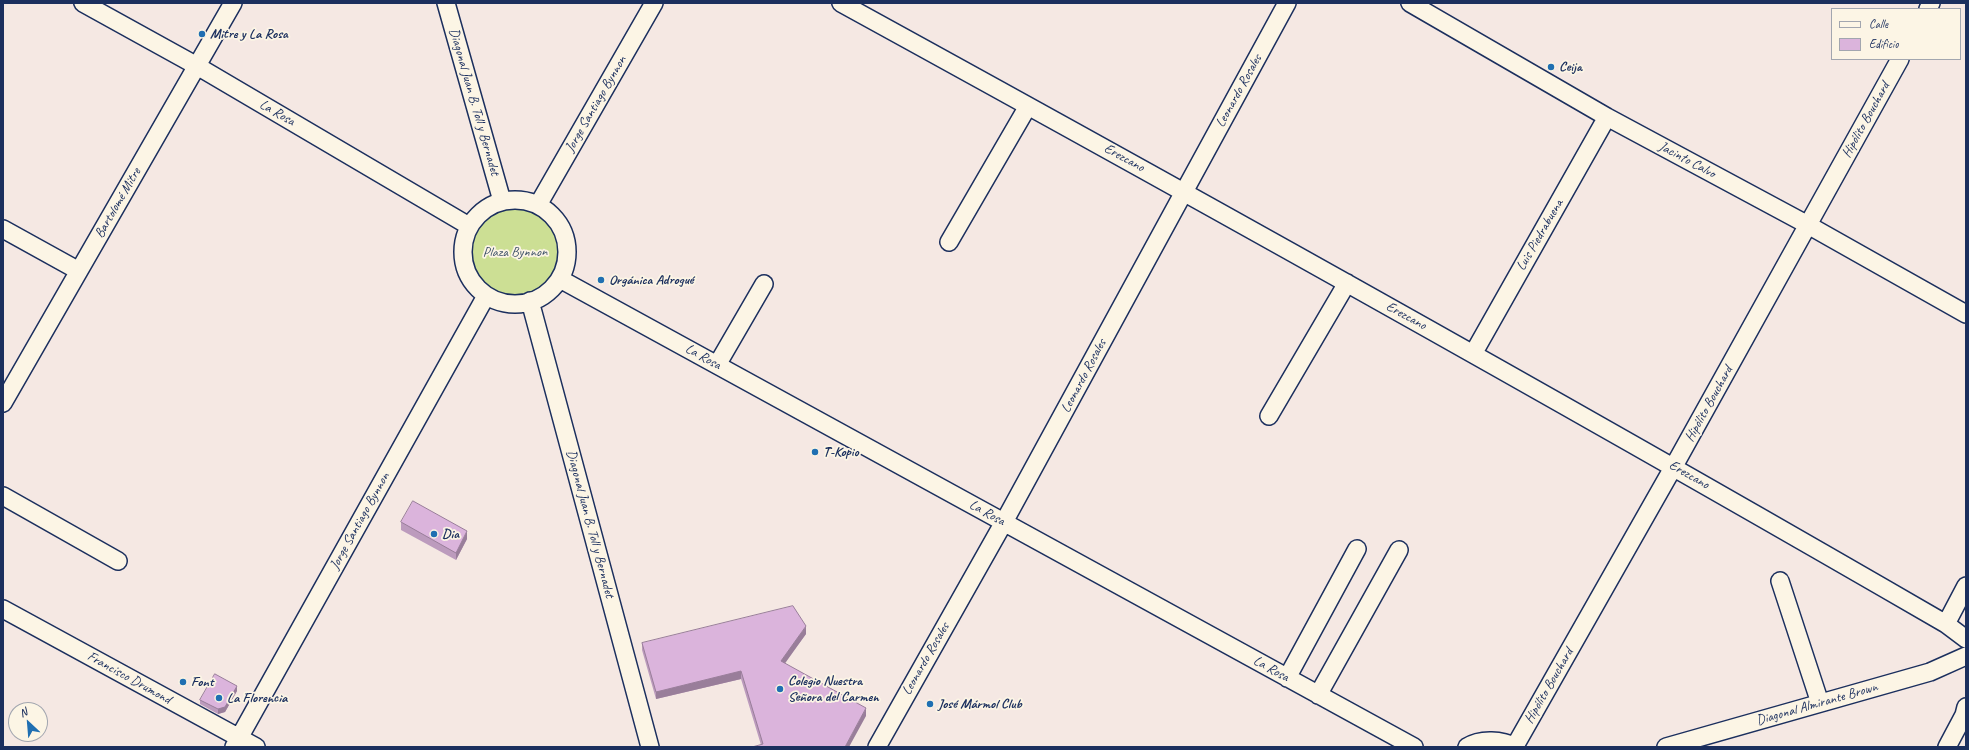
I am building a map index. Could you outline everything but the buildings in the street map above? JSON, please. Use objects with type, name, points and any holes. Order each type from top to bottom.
[{"type":"street","name":"La Rosa","points":[[83,3],[197,66],[469,226]]},
{"type":"street","name":"Bartolomé Mitre","points":[[3,403],[233,3]]},
{"type":"street","name":"Diagonal Juan B. Toll y Bernadet","points":[[446,3],[502,201]]},
{"type":"street","name":"Jorge Santiago Bynnon","points":[[538,205],[654,3]]},
{"type":"street","name":"Erezcano","points":[[841,3],[1184,191],[1674,466],[1946,624],[1966,639]]},
{"type":"street","name":"Leonardo Rosales","points":[[877,747],[1004,522],[1287,3]]},
{"type":"street","name":"Jacinto Calvo","points":[[1410,3],[1607,117],[1808,225],[1966,314]]},
{"type":"street","name":"Hipólito Bouchard","points":[[1515,747],[1674,466],[1899,60]]},
{"type":"street","points":[[949,242],[1028,106]]},
{"type":"street","name":"Luis Piedrabuena","points":[[1473,354],[1607,117]]},
{"type":"street","points":[[502,201],[526,201],[538,205],[552,215],[562,229],[567,245],[566,263],[560,279],[549,291],[530,301],[518,304],[502,302],[486,296],[475,285],[466,272],[463,256],[464,240],[469,226],[478,215],[489,206],[502,201]]},
{"type":"street","points":[[3,229],[79,271]]},
{"type":"street","name":"La Rosa","points":[[560,279],[1414,747]]},
{"type":"street","points":[[1269,416],[1347,283]]},
{"type":"street","points":[[717,365],[764,284]]},
{"type":"street","name":"Jorge Santiago Bynnon","points":[[237,742],[486,296]]},
{"type":"street","name":"Diagonal Juan B. Toll y Bernadet","points":[[530,301],[650,747]]},
{"type":"street","points":[[3,496],[118,561]]},
{"type":"street","points":[[1287,678],[1357,549]]},
{"type":"street","points":[[1318,695],[1399,550]]},
{"type":"street","points":[[1780,581],[1820,703]]},
{"type":"street","points":[[1946,624],[1966,586]]},
{"type":"street","name":"Francisco Drumond","points":[[3,609],[237,742],[256,747]]},
{"type":"street","name":"Diagonal Almirante Brown","points":[[1666,747],[1930,672],[1966,656]]},
{"type":"street","points":[[1947,747],[1964,715],[1966,706]]},
{"type":"street","points":[[1467,747],[1489,741],[1508,743],[1515,747]]},
{"type":"green space","name":"Plaza Bynnon","points":[[515,207],[532,210],[547,220],[557,235],[560,252],[557,269],[547,284],[532,294],[515,297],[498,294],[483,284],[473,269],[470,252],[473,235],[483,220],[498,210]]},
{"type":"place","name":"Mitre y La Rosa","points":[[202,34]]},
{"type":"place","name":"Ceija","points":[[1551,67]]},
{"type":"place","name":"Orgánica Adrogué","points":[[601,280]]},
{"type":"place","name":"T-Kopio","points":[[815,452]]},
{"type":"place","name":"Dia","points":[[434,534]]},
{"type":"place","name":"Font","points":[[183,682]]},
{"type":"place","name":"Colegio Nuestra Señora del Carmen","points":[[780,689]]},
{"type":"place","name":"La Florencia","points":[[219,698]]},
{"type":"place","name":"José Mármol Club","points":[[930,704]]}]
